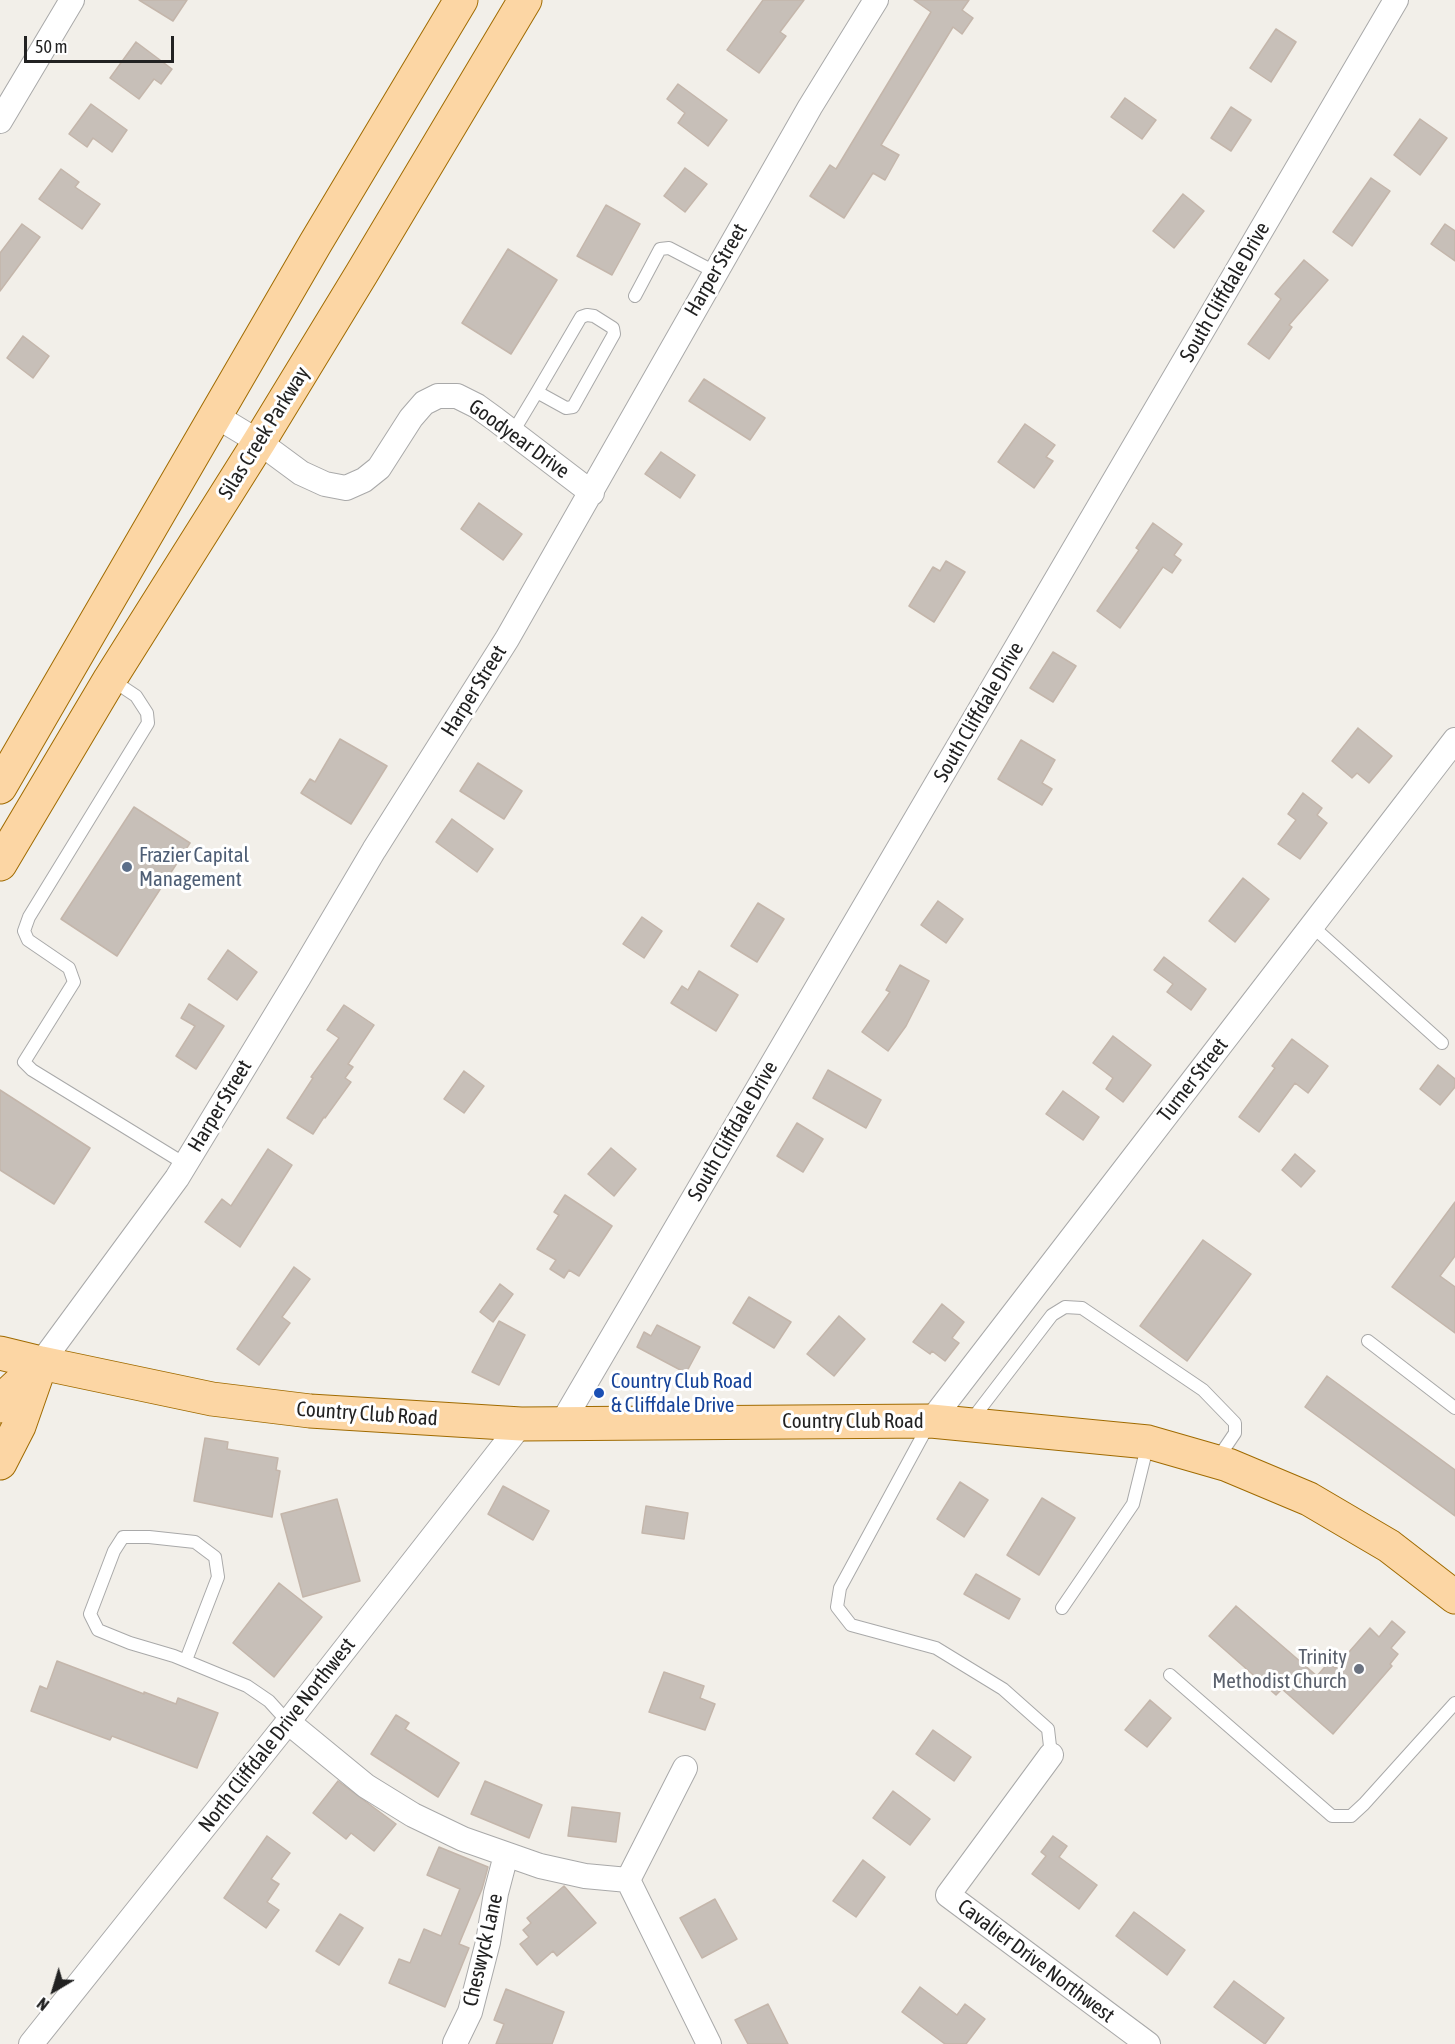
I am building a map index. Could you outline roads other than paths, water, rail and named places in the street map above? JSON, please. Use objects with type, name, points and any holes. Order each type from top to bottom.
[{"type":"main road","points":[[0,787],[315,244],[461,0]]},
{"type":"main road","name":"Silas Creek Parkway","points":[[0,864],[110,679],[259,442],[525,0]]},
{"type":"main road","name":"Country Club Road","points":[[0,1353],[212,1399],[310,1411],[521,1424],[931,1421],[1148,1442],[1216,1461],[1309,1499],[1389,1546],[1452,1588]]},
{"type":"main road","points":[[0,1406],[5,1397],[41,1363]]},
{"type":"main road","points":[[0,1463],[19,1426],[41,1363]]},
{"type":"street","points":[[0,121],[72,0]]},
{"type":"street","name":"Harper Street","points":[[41,1363],[185,1164],[374,850],[507,639],[810,107],[876,0]]},
{"type":"street","name":"South Cliffdale Drive","points":[[562,1423],[1396,0]]},
{"type":"street","name":"Goodyear Drive","points":[[216,416],[259,442],[302,473],[325,484],[346,488],[364,480],[379,468],[411,418],[424,403],[438,396],[457,396],[477,405],[592,493]]},
{"type":"street","name":"Turner Street","points":[[931,1421],[1455,740]]},
{"type":"street","name":"North Cliffdale Drive Northwest","points":[[31,2044],[288,1722],[521,1424]]},
{"type":"street","points":[[288,1722],[366,1786],[413,1815],[463,1839],[540,1866],[585,1876],[628,1880]]},
{"type":"street","name":"Cavalier Drive Northwest","points":[[1051,1755],[948,1895],[1148,2044]]},
{"type":"street","points":[[628,1880],[685,1768]]},
{"type":"street","name":"Cheswyck Lane","points":[[455,2043],[470,2012],[488,1942],[496,1893],[506,1855]]},
{"type":"street","points":[[628,1880],[709,2044]]},
{"type":"lane","points":[[635,296],[660,249],[669,248],[715,272]]},
{"type":"lane","points":[[513,432],[581,317],[594,316],[613,328],[614,334],[573,407],[566,408],[537,392]]},
{"type":"lane","points":[[110,679],[136,696],[147,712],[148,723],[29,917],[24,931],[28,940],[69,968],[74,982],[24,1062],[32,1070],[185,1164]]},
{"type":"lane","points":[[1312,926],[1442,1043]]},
{"type":"lane","points":[[969,1424],[1052,1315],[1065,1307],[1083,1308],[1203,1390],[1235,1423],[1236,1433],[1216,1461]]},
{"type":"lane","points":[[1368,1341],[1455,1408]]},
{"type":"lane","points":[[931,1421],[840,1588],[837,1607],[851,1625],[936,1648],[1003,1689],[1048,1729],[1051,1755]]},
{"type":"lane","points":[[1062,1608],[1134,1504],[1148,1442]]},
{"type":"lane","points":[[186,1660],[218,1577],[215,1557],[195,1542],[149,1537],[123,1537],[114,1551],[90,1614],[98,1630],[130,1643],[186,1660],[247,1686],[269,1701],[288,1722]]},
{"type":"lane","points":[[1170,1675],[1332,1816],[1351,1816],[1455,1703]]},
{"type":"place","name":"Frazier Capital Management","points":[[127,867]]},
{"type":"place","name":"Country Club Road & Cliffdale Drive","points":[[599,1393]]},
{"type":"place","name":"Trinity Methodist Church","points":[[1359,1669]]}]
